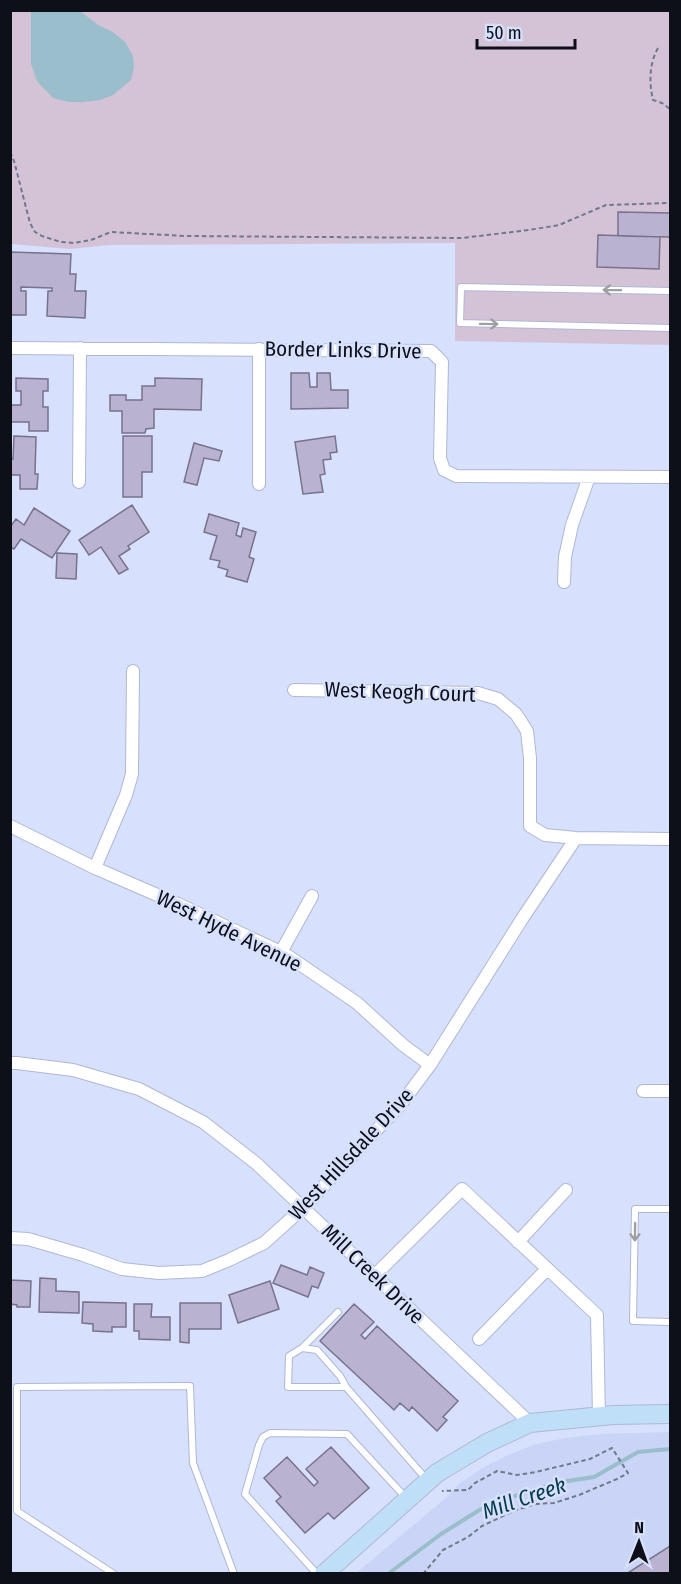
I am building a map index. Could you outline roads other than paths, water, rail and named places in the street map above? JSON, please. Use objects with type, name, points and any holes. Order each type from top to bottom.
[{"type":"street","name":"Border Links Drive","points":[[10,348],[431,351],[442,362],[440,458],[444,470],[456,476],[670,477]]},
{"type":"street","points":[[79,482],[80,348]]},
{"type":"street","points":[[259,349],[259,483]]},
{"type":"street","points":[[564,582],[565,557],[572,525],[589,477]]},
{"type":"street","points":[[95,868],[126,795],[132,774],[133,671]]},
{"type":"street","name":"West Keogh Court","points":[[294,690],[478,693],[498,699],[516,714],[527,731],[530,758],[530,826],[544,835],[576,838]]},
{"type":"street","name":"West Hyde Avenue","points":[[10,826],[95,868],[281,952],[357,1004],[430,1065]]},
{"type":"street","points":[[576,838],[670,838]]},
{"type":"street","name":"West Hillsdale Drive","points":[[10,1238],[28,1239],[122,1269],[159,1273],[202,1271],[264,1243],[303,1208],[401,1104],[430,1065],[576,838]]},
{"type":"street","points":[[281,952],[312,896]]},
{"type":"street","name":"Mill Creek Drive","points":[[10,1063],[73,1070],[140,1089],[203,1122],[257,1164],[530,1424]]},
{"type":"street","points":[[643,1091],[670,1091]]},
{"type":"street","points":[[375,1275],[462,1189],[597,1315],[599,1416]]},
{"type":"street","points":[[518,1242],[566,1190]]},
{"type":"street","points":[[479,1339],[547,1269]]},
{"type":"street","points":[[324,1574],[407,1499],[432,1486],[437,1473],[487,1443],[530,1424],[599,1416],[670,1414]]},
{"type":"lane","points":[[670,291],[461,287],[460,323],[670,328]]},
{"type":"lane","points":[[670,1209],[635,1209],[633,1321],[670,1322]]},
{"type":"lane","points":[[338,1312],[302,1348],[289,1356],[288,1387],[346,1387]]},
{"type":"lane","points":[[302,1348],[317,1350],[432,1486]]},
{"type":"lane","points":[[114,1574],[17,1511],[17,1387],[190,1386],[193,1463],[234,1574]]},
{"type":"lane","points":[[317,1574],[245,1494],[263,1437],[270,1433],[347,1434],[407,1499]]},
{"type":"waterway","name":"Mill Creek","points":[[388,1574],[441,1534],[481,1509],[561,1482],[594,1477],[638,1452],[670,1449]]}]
